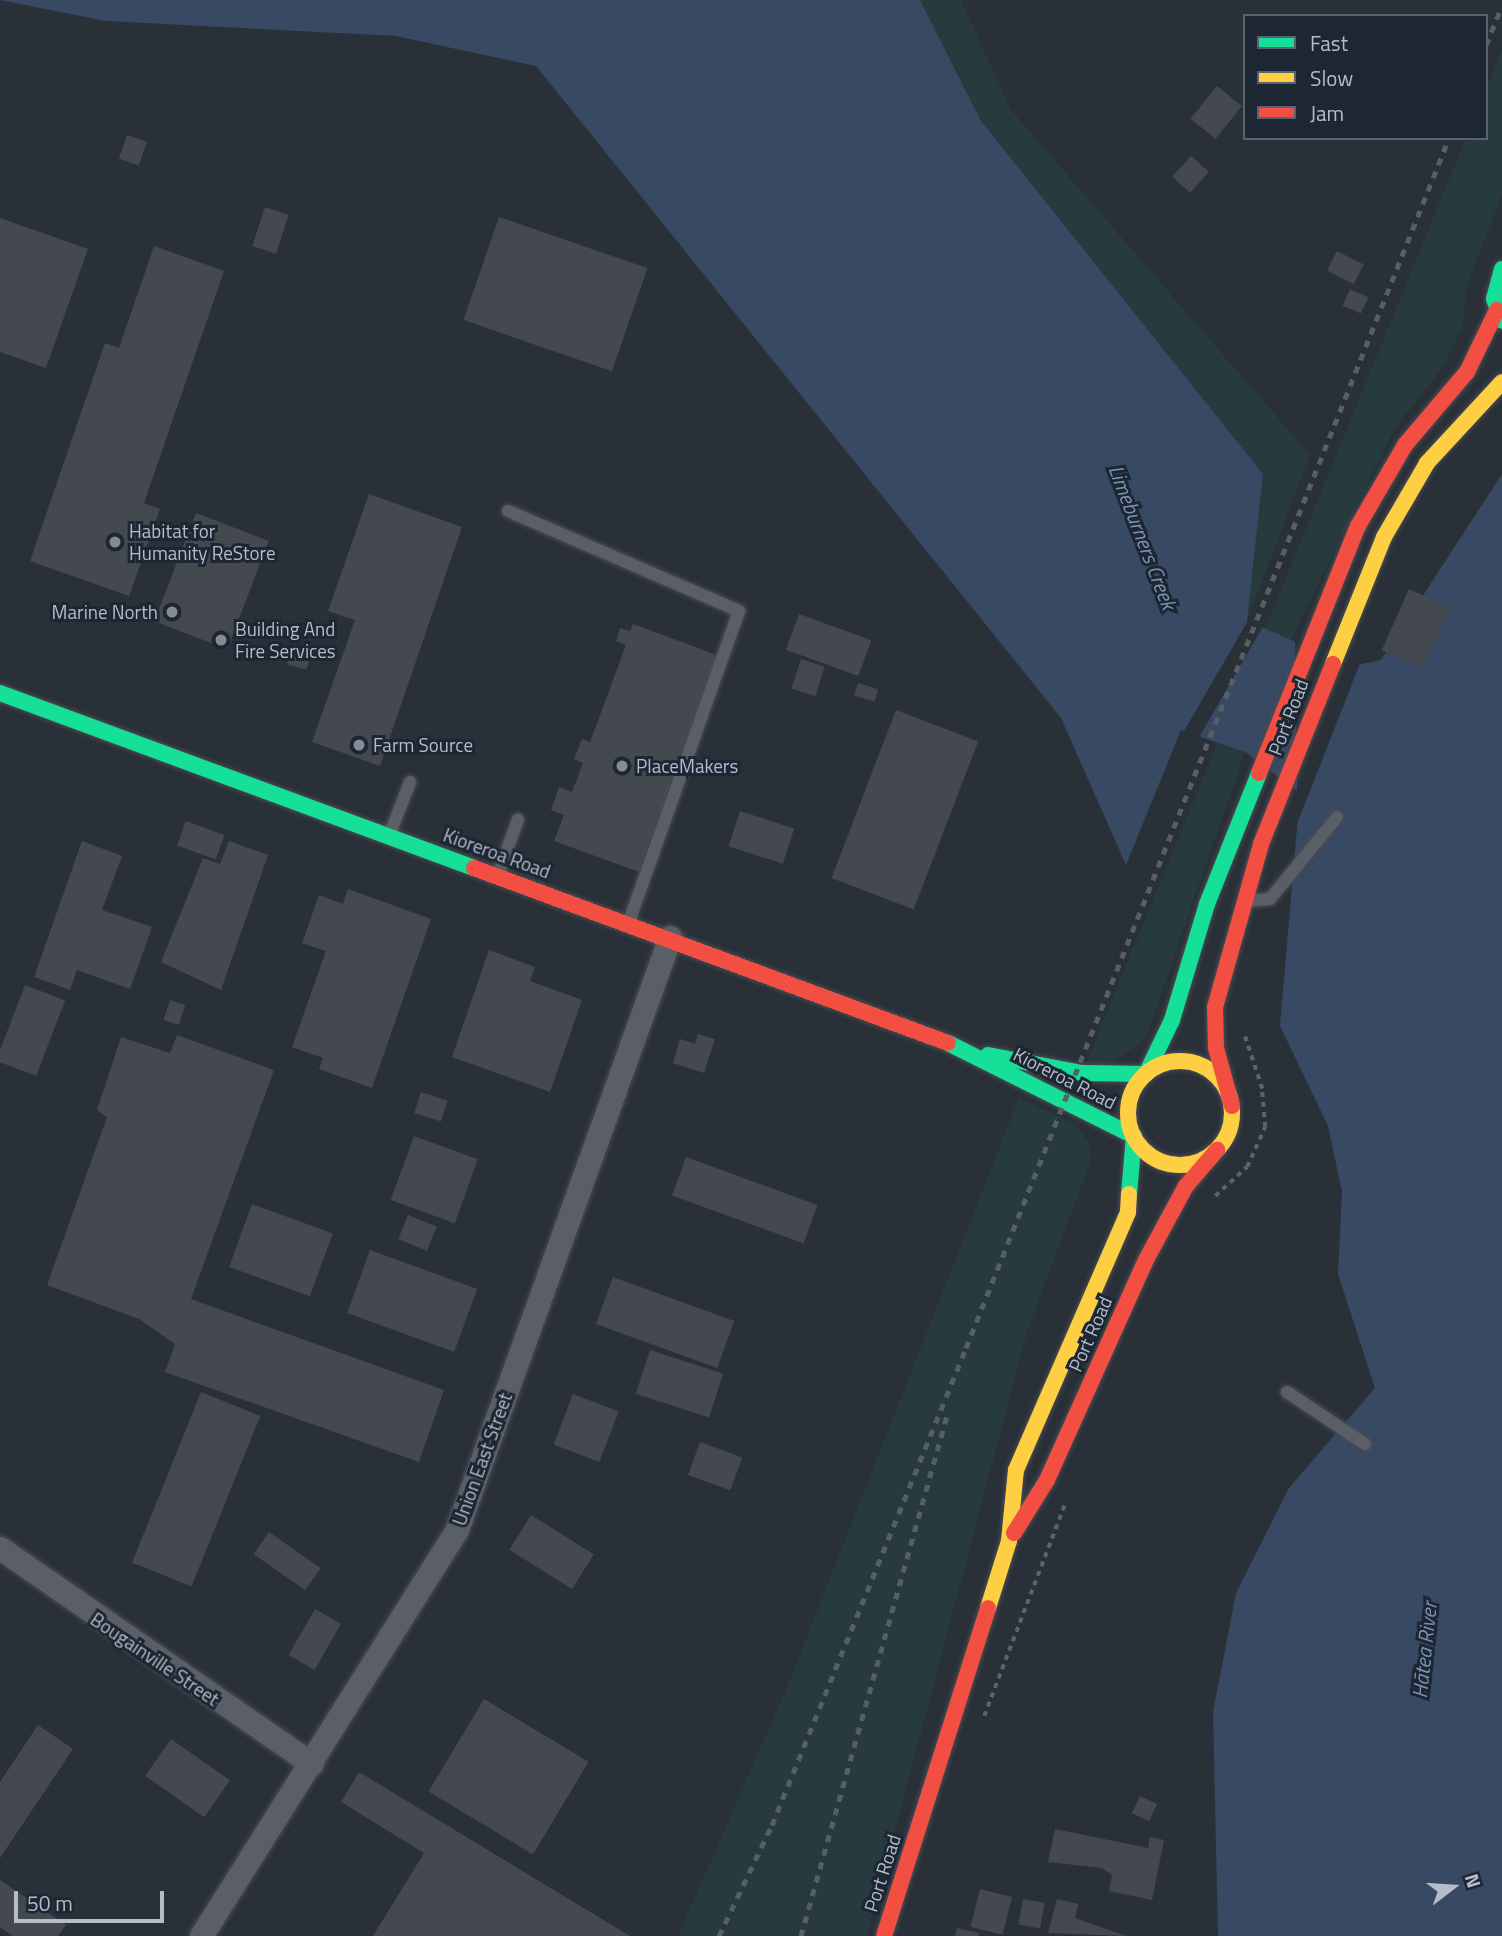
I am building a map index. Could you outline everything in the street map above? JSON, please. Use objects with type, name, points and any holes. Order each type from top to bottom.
[{"type":"main road","points":[[1499,316],[1495,288],[1502,270]]},
{"type":"main road","name":"Port Road","points":[[884,1936],[1009,1541],[1016,1470],[1128,1212],[1133,1136],[1129,1103],[1172,1020],[1207,904],[1334,581],[1405,445],[1467,372],[1499,316]]},
{"type":"main road","name":"Port Road","points":[[1009,1541],[1047,1480],[1147,1258],[1186,1186],[1217,1150],[1232,1106],[1216,1048],[1215,1007],[1242,901],[1261,844],[1360,591],[1427,463],[1502,382]]},
{"type":"main road","name":"Kioreroa Road","points":[[0,693],[670,937],[979,1055],[1133,1136]]},
{"type":"main road","name":"Kioreroa Road","points":[[979,1055],[1082,1073],[1146,1074]]},
{"type":"main road","points":[[1146,1074],[1174,1061],[1191,1062],[1218,1077],[1232,1106]]},
{"type":"main road","points":[[1133,1136],[1143,1150],[1172,1165],[1196,1162],[1217,1150]]},
{"type":"street","name":"Union East Street","points":[[201,1936],[313,1764],[457,1529],[670,937]]},
{"type":"street","name":"Bougainville Street","points":[[0,1548],[313,1764]]},
{"type":"lane","points":[[508,511],[739,611],[629,922]]},
{"type":"lane","points":[[389,836],[410,782]]},
{"type":"lane","points":[[1242,901],[1270,899],[1337,817]]},
{"type":"lane","points":[[498,875],[518,819]]},
{"type":"lane","points":[[1287,1392],[1365,1444]]},
{"type":"green space","points":[[920,0],[961,0],[1011,110],[1310,455],[1247,621],[1263,474],[981,121]]},
{"type":"green space","points":[[1502,51],[1502,195],[1466,287],[1463,327],[1440,371],[1396,426],[1291,640],[1265,629],[1465,140],[1488,140],[1488,84]]},
{"type":"green space","points":[[1219,740],[1245,752],[1146,1038],[1113,1063],[1084,1068]]},
{"type":"green space","points":[[1019,1098],[1073,1123],[1088,1141],[1091,1160],[1027,1332],[867,1936],[678,1936],[788,1685]]},
{"type":"water","points":[[0,0],[920,0],[981,121],[1263,474],[1247,621],[1352,666],[1381,660],[1502,474],[1502,1936],[1218,1936],[1213,1712],[1236,1593],[1289,1488],[1375,1388],[1338,1274],[1342,1192],[1328,1126],[1280,1026],[1300,793],[1245,752],[1181,730],[1126,865],[1061,718],[536,66],[396,36],[106,21]]},
{"type":"pier","points":[[1250,617],[1264,625],[1198,739],[1184,731]]},
{"type":"pier","points":[[1295,638],[1361,661],[1293,834],[1297,795]]},
{"type":"building","points":[[1217,86],[1242,106],[1215,139],[1191,119]]},
{"type":"building","points":[[127,135],[147,142],[139,165],[119,159]]},
{"type":"building","points":[[1191,156],[1209,172],[1190,193],[1172,177]]},
{"type":"building","points":[[265,207],[289,215],[276,254],[252,246]]},
{"type":"building","points":[[499,217],[647,268],[612,371],[464,320]]},
{"type":"building","points":[[0,218],[88,249],[46,368],[0,352]]},
{"type":"building","points":[[154,246],[224,271],[144,503],[160,509],[129,596],[30,561],[105,343],[119,348]]},
{"type":"building","points":[[1337,251],[1364,265],[1354,284],[1327,271]]},
{"type":"building","points":[[1350,289],[1368,297],[1361,314],[1343,305]]},
{"type":"building","points":[[369,494],[462,527],[380,766],[312,742],[355,620],[328,611]]},
{"type":"building","points":[[196,513],[269,541],[227,649],[154,621]]},
{"type":"building","points":[[1409,589],[1450,607],[1423,669],[1382,650]]},
{"type":"building","points":[[799,614],[871,640],[858,676],[786,650]]},
{"type":"building","points":[[633,624],[717,655],[639,872],[554,841],[564,815],[551,810],[559,787],[572,792],[583,763],[574,759],[582,739],[590,742],[626,645],[616,641],[620,628],[630,631]]},
{"type":"building","points":[[292,646],[311,651],[306,670],[287,664]]},
{"type":"building","points":[[801,659],[825,667],[815,696],[791,688]]},
{"type":"building","points":[[858,683],[878,689],[874,702],[854,695]]},
{"type":"building","points":[[896,710],[978,742],[914,910],[831,878]]},
{"type":"building","points":[[740,811],[794,829],[783,864],[729,846]]},
{"type":"building","points":[[186,821],[225,835],[216,859],[177,845]]},
{"type":"building","points":[[82,841],[122,856],[102,910],[152,927],[130,989],[77,970],[70,990],[34,977]]},
{"type":"building","points":[[229,841],[268,855],[221,990],[161,962],[203,858],[220,864]]},
{"type":"building","points":[[348,889],[431,919],[372,1088],[319,1069],[323,1058],[292,1047],[326,951],[302,943],[319,895],[343,904]]},
{"type":"building","points":[[489,950],[535,967],[530,981],[582,1000],[550,1092],[452,1057]]},
{"type":"building","points":[[25,985],[65,1000],[36,1076],[0,1062],[0,1050]]},
{"type":"building","points":[[170,1000],[185,1005],[179,1025],[164,1020]]},
{"type":"building","points":[[698,1034],[715,1039],[704,1073],[673,1063],[680,1039],[695,1044]]},
{"type":"building","points":[[177,1035],[274,1070],[191,1299],[444,1390],[419,1462],[165,1372],[175,1344],[139,1319],[47,1285],[107,1117],[97,1110],[121,1037],[170,1053]]},
{"type":"building","points":[[421,1092],[448,1101],[441,1122],[414,1113]]},
{"type":"building","points":[[414,1136],[478,1159],[455,1223],[391,1200]]},
{"type":"building","points":[[686,1157],[818,1205],[804,1243],[672,1196]]},
{"type":"building","points":[[252,1204],[333,1233],[310,1296],[229,1267]]},
{"type":"building","points":[[408,1215],[437,1227],[427,1251],[398,1239]]},
{"type":"building","points":[[370,1250],[477,1289],[454,1352],[347,1313]]},
{"type":"building","points":[[613,1277],[734,1321],[717,1368],[596,1324]]},
{"type":"building","points":[[650,1350],[723,1374],[709,1418],[636,1394]]},
{"type":"building","points":[[201,1392],[260,1416],[191,1587],[132,1563]]},
{"type":"building","points":[[573,1394],[619,1412],[599,1462],[554,1444]]},
{"type":"building","points":[[700,1442],[742,1457],[730,1490],[688,1475]]},
{"type":"building","points":[[531,1515],[594,1554],[572,1589],[509,1550]]},
{"type":"building","points":[[269,1532],[321,1568],[305,1590],[254,1554]]},
{"type":"building","points":[[315,1609],[341,1624],[314,1670],[288,1655]]},
{"type":"building","points":[[484,1699],[589,1762],[533,1854],[428,1792]]},
{"type":"building","points":[[38,1725],[73,1749],[0,1858],[0,1782]]},
{"type":"building","points":[[171,1739],[230,1780],[204,1817],[145,1776]]},
{"type":"building","points":[[359,1772],[630,1936],[373,1936],[424,1853],[341,1802]]},
{"type":"building","points":[[1140,1796],[1157,1804],[1149,1821],[1132,1813]]},
{"type":"building","points":[[1055,1829],[1148,1848],[1150,1837],[1164,1840],[1152,1900],[1109,1891],[1112,1875],[1102,1868],[1048,1862]]},
{"type":"building","points":[[0,1880],[66,1925],[58,1936],[13,1936],[0,1927]]},
{"type":"building","points":[[980,1889],[1012,1897],[1003,1935],[971,1927]]},
{"type":"building","points":[[1023,1899],[1045,1903],[1040,1928],[1018,1925]]},
{"type":"building","points":[[1057,1899],[1078,1904],[1075,1918],[1126,1936],[1048,1933]]},
{"type":"building","points":[[957,1928],[979,1933],[978,1936],[955,1936]]},
{"type":"railway","points":[[1488,40],[1502,6]]},
{"type":"railway","points":[[719,1936],[772,1825],[966,1348],[1448,140]]},
{"type":"railway","points":[[801,1936],[948,1412]]},
{"type":"traffic: fast","points":[[1502,269],[1494,299],[1502,321]]},
{"type":"traffic: fast","points":[[0,693],[474,868]]},
{"type":"traffic: fast","points":[[988,1055],[1082,1073],[1146,1074],[1172,1020],[1207,904],[1259,773]]},
{"type":"traffic: fast","points":[[948,1043],[1134,1136],[1129,1194]]},
{"type":"traffic: slow","points":[[1333,664],[1384,537],[1427,463],[1502,382]]},
{"type":"traffic: slow","points":[[1180,1061],[1200,1065],[1217,1076],[1228,1093],[1232,1113],[1228,1133],[1217,1150],[1200,1161],[1180,1165],[1160,1161],[1143,1150],[1132,1133],[1128,1113],[1132,1093],[1143,1076],[1160,1065],[1180,1061]]},
{"type":"traffic: slow","points":[[988,1608],[1009,1541],[1016,1470],[1128,1212],[1129,1194]]},
{"type":"traffic: jam","points":[[1259,773],[1358,526],[1405,445],[1467,372],[1497,310]]},
{"type":"traffic: jam","points":[[1232,1106],[1216,1048],[1215,1007],[1261,844],[1333,664]]},
{"type":"traffic: jam","points":[[474,868],[948,1043]]},
{"type":"traffic: jam","points":[[1014,1533],[1047,1480],[1147,1258],[1186,1186],[1217,1150]]},
{"type":"traffic: jam","points":[[884,1936],[988,1608]]},
{"type":"place","name":"Habitat for Humanity ReStore","points":[[115,542]]},
{"type":"place","name":"Marine North","points":[[172,612]]},
{"type":"place","name":"Building And Fire Services","points":[[221,640]]},
{"type":"place","name":"Farm Source","points":[[359,745]]},
{"type":"place","name":"PlaceMakers","points":[[622,766]]},
{"type":"water label","name":"Limeburners Creek","points":[[1143,537]]},
{"type":"water label","name":"Hātea River","points":[[1424,1650]]}]
